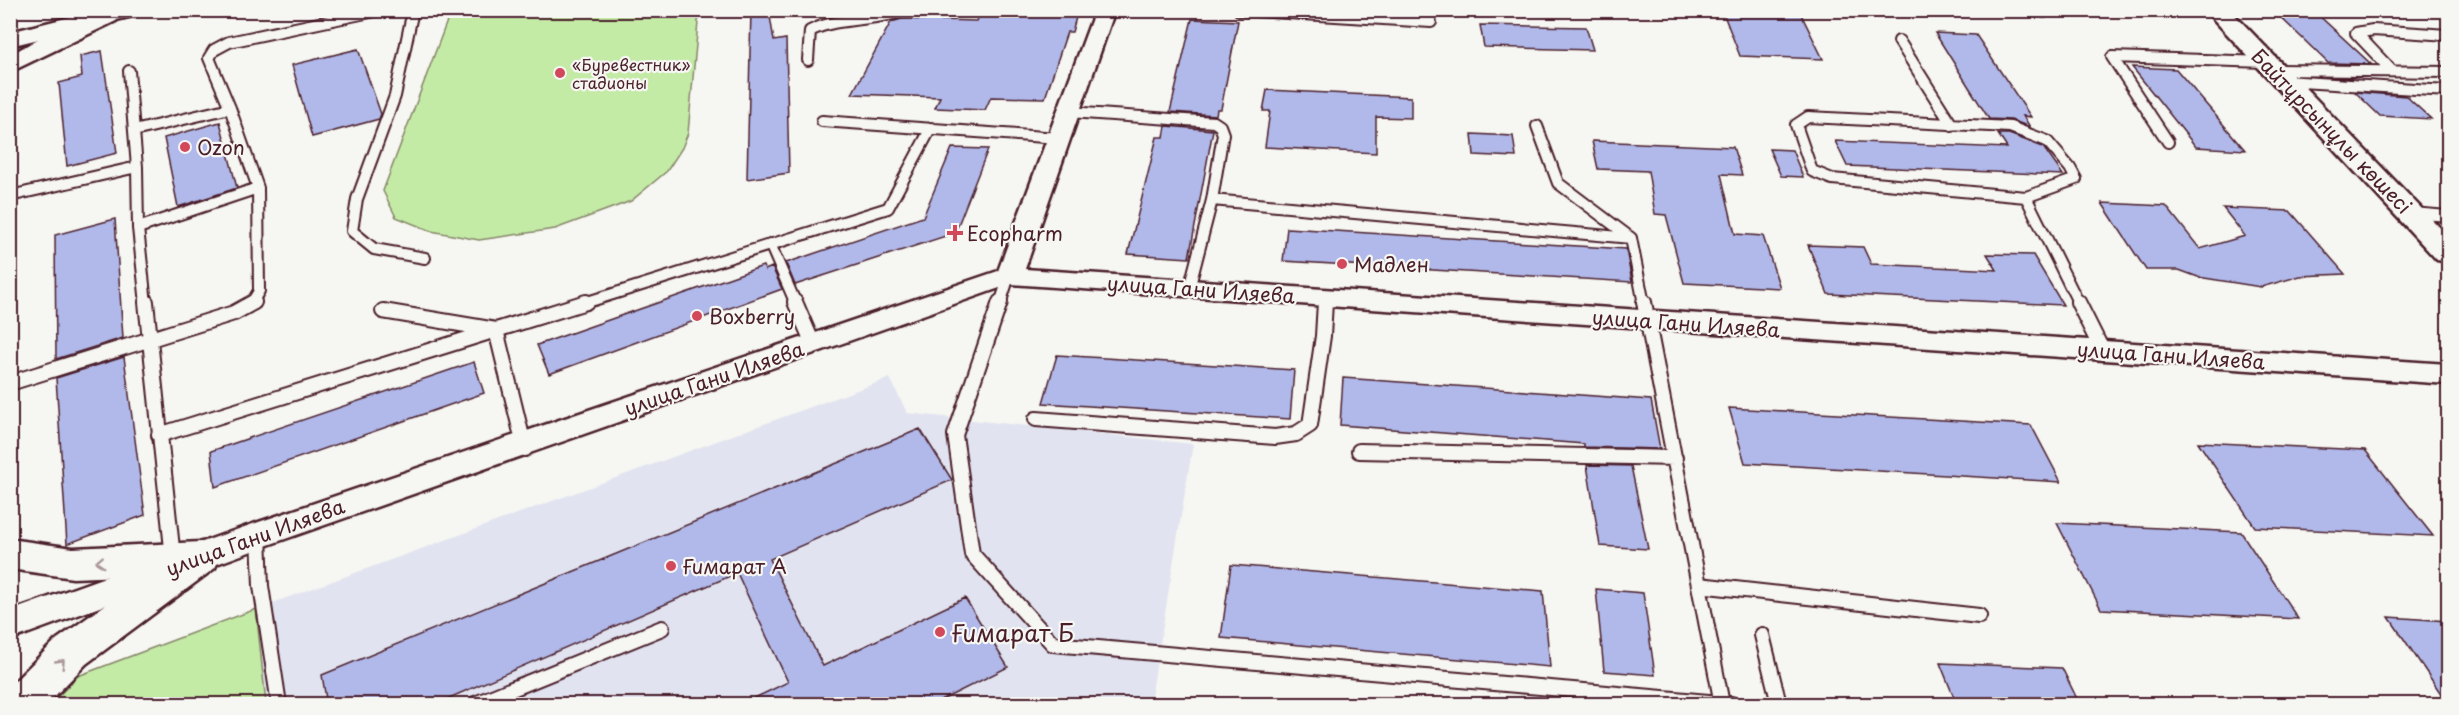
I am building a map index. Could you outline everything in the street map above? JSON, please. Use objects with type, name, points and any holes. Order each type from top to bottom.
[{"type":"main road","name":"Байтұрсынұлы көшесі","points":[[2216,10],[2448,253]]},
{"type":"main road","points":[[10,39],[119,13]]},
{"type":"main road","points":[[10,65],[51,42],[119,13]]},
{"type":"main road","points":[[10,554],[73,563],[187,558]]},
{"type":"main road","points":[[20,705],[71,652],[187,558]]},
{"type":"street","points":[[1009,276],[1105,10]]},
{"type":"street","name":"улица Гани Иляева","points":[[10,626],[187,558],[525,447],[1009,276],[2448,374]]},
{"type":"lane","points":[[10,383],[234,313],[254,302],[259,291],[258,188],[230,108],[209,58],[214,50],[229,42],[380,10]]},
{"type":"lane","points":[[413,10],[395,96],[357,199],[352,231],[374,249],[424,258]]},
{"type":"lane","points":[[808,60],[810,31],[820,25],[889,16],[906,10]]},
{"type":"lane","points":[[1239,10],[1431,22]]},
{"type":"lane","points":[[2392,71],[2356,33],[2373,30],[2448,35]]},
{"type":"lane","points":[[1899,41],[1952,125]]},
{"type":"lane","points":[[2168,142],[2112,57],[2275,71],[2448,91]]},
{"type":"lane","points":[[129,71],[137,167],[138,228],[159,435],[187,558]]},
{"type":"lane","points":[[2275,71],[2448,72]]},
{"type":"lane","points":[[134,130],[230,108]]},
{"type":"lane","points":[[1069,112],[1214,122],[1220,126],[1223,134],[1212,201],[1189,288]]},
{"type":"lane","points":[[1808,117],[2010,128],[2047,141],[2070,168],[2076,179],[2026,196],[1832,179],[1812,171],[1796,125],[1808,117]]},
{"type":"lane","points":[[822,121],[1059,138]]},
{"type":"lane","points":[[1009,276],[955,435],[972,554],[1053,644],[1723,704],[1631,238],[1558,183],[1537,126]]},
{"type":"lane","points":[[159,435],[888,208],[931,128]]},
{"type":"lane","points":[[10,196],[137,167]]},
{"type":"lane","points":[[138,228],[258,188]]},
{"type":"lane","points":[[2026,196],[2102,350]]},
{"type":"lane","points":[[1212,201],[1631,238]]},
{"type":"lane","points":[[2411,213],[2448,216]]},
{"type":"lane","points":[[770,244],[813,344]]},
{"type":"lane","points":[[1036,419],[1275,437],[1296,434],[1310,425],[1323,336],[1325,298]]},
{"type":"lane","points":[[382,311],[496,330]]},
{"type":"lane","points":[[496,330],[525,447]]},
{"type":"lane","points":[[1359,452],[1675,458]]},
{"type":"lane","points":[[259,535],[261,586],[279,705]]},
{"type":"lane","points":[[1699,585],[1979,616]]},
{"type":"lane","points":[[475,705],[662,628]]},
{"type":"lane","points":[[1762,636],[1779,705]]},
{"type":"shaded area","points":[[890,378],[907,413],[1193,444],[1150,704],[266,704],[256,609]]},
{"type":"green space","name":"«Буревестник» стадионы","points":[[454,11],[699,11],[688,133],[682,148],[667,171],[631,201],[555,229],[479,240],[431,231],[396,217],[383,191],[450,13]]},
{"type":"green space","points":[[256,609],[266,704],[51,704],[78,676]]},
{"type":"building","points":[[751,10],[769,10],[774,41],[786,39],[789,173],[747,179]]},
{"type":"building","points":[[981,10],[1078,10],[1072,32],[1067,32],[1045,98],[991,97],[985,110],[935,108],[940,97],[852,94],[891,22],[902,19],[976,21]]},
{"type":"building","points":[[1722,10],[1799,10],[1823,59],[1740,56]]},
{"type":"building","points":[[2273,10],[2313,10],[2371,64],[2328,63]]},
{"type":"building","points":[[1192,19],[1238,21],[1221,109],[1217,109],[1216,115],[1170,112]]},
{"type":"building","points":[[1480,25],[1586,27],[1593,50],[1484,47]]},
{"type":"building","points":[[1935,33],[1976,35],[2031,117],[2023,116],[2030,127],[2011,120],[1989,119]]},
{"type":"building","points":[[358,49],[381,114],[379,119],[312,137],[292,65]]},
{"type":"building","points":[[102,51],[117,153],[67,166],[59,83],[82,77],[80,56]]},
{"type":"building","points":[[2132,67],[2176,69],[2245,150],[2196,147]]},
{"type":"building","points":[[1267,90],[1411,97],[1411,118],[1376,117],[1376,153],[1265,147],[1270,111],[1263,111]]},
{"type":"building","points":[[2355,92],[2406,96],[2431,119],[2380,116]]},
{"type":"building","points":[[220,122],[237,188],[178,207],[164,138]]},
{"type":"building","points":[[1166,126],[1213,130],[1189,258],[1128,254],[1157,137],[1164,137]]},
{"type":"building","points":[[1472,134],[1513,136],[1516,157],[1474,155]]},
{"type":"building","points":[[1998,134],[2009,134],[2043,147],[2063,175],[1847,166],[1835,141],[2007,148]]},
{"type":"building","points":[[1592,141],[1733,147],[1742,175],[1721,174],[1735,234],[1763,236],[1780,288],[1684,283],[1666,215],[1655,214],[1648,171],[1598,169]]},
{"type":"building","points":[[952,148],[988,149],[955,233],[795,285],[786,263],[923,217]]},
{"type":"building","points":[[1769,149],[1792,150],[1803,177],[1781,176]]},
{"type":"building","points":[[2102,203],[2166,206],[2200,249],[2245,236],[2223,208],[2290,211],[2345,274],[2300,276],[2261,287],[2198,277],[2179,270],[2146,270]]},
{"type":"building","points":[[115,219],[123,338],[56,359],[55,235]]},
{"type":"building","points":[[1287,228],[1626,249],[1632,282],[1283,261]]},
{"type":"building","points":[[1808,245],[1863,247],[1871,264],[1997,270],[1987,254],[2033,255],[2063,305],[1828,294]]},
{"type":"building","points":[[763,266],[765,270],[772,267],[782,289],[549,374],[537,345]]},
{"type":"building","points":[[1057,355],[1294,370],[1290,419],[1043,403]]},
{"type":"building","points":[[124,357],[145,515],[67,544],[56,378]]},
{"type":"building","points":[[474,362],[484,393],[215,487],[211,451]]},
{"type":"building","points":[[1343,378],[1651,400],[1660,449],[1584,447],[1584,444],[1340,425]]},
{"type":"building","points":[[1729,408],[2031,425],[2061,482],[1745,463]]},
{"type":"building","name":"Ғимарат А","points":[[920,429],[952,480],[770,559],[823,666],[965,598],[1008,667],[932,705],[740,705],[788,682],[737,573],[433,705],[327,705],[322,675]]},
{"type":"building","points":[[2198,442],[2365,450],[2433,536],[2255,527]]},
{"type":"building","points":[[1587,465],[1631,466],[1648,549],[1600,546]]},
{"type":"building","points":[[2057,523],[2241,532],[2298,619],[2101,609]]},
{"type":"building","points":[[1231,565],[1543,591],[1550,667],[1221,638]]},
{"type":"building","points":[[1596,589],[1643,593],[1655,675],[1604,671]]},
{"type":"building","points":[[2389,617],[2448,621],[2448,704]]},
{"type":"building","points":[[1940,663],[2062,668],[2080,705],[1957,705]]},
{"type":"place","name":"«Буревестник» стадионы","points":[[560,73]]},
{"type":"place","name":"Ozon","points":[[185,147]]},
{"type":"place","name":"Ecopharm","points":[[955,233]]},
{"type":"place","name":"Мадлен","points":[[1342,264]]},
{"type":"place","name":"Boxberry","points":[[697,316]]},
{"type":"place","name":"Ғимарат А","points":[[671,566]]},
{"type":"place","name":"Ғимарат Б","points":[[940,632]]}]
